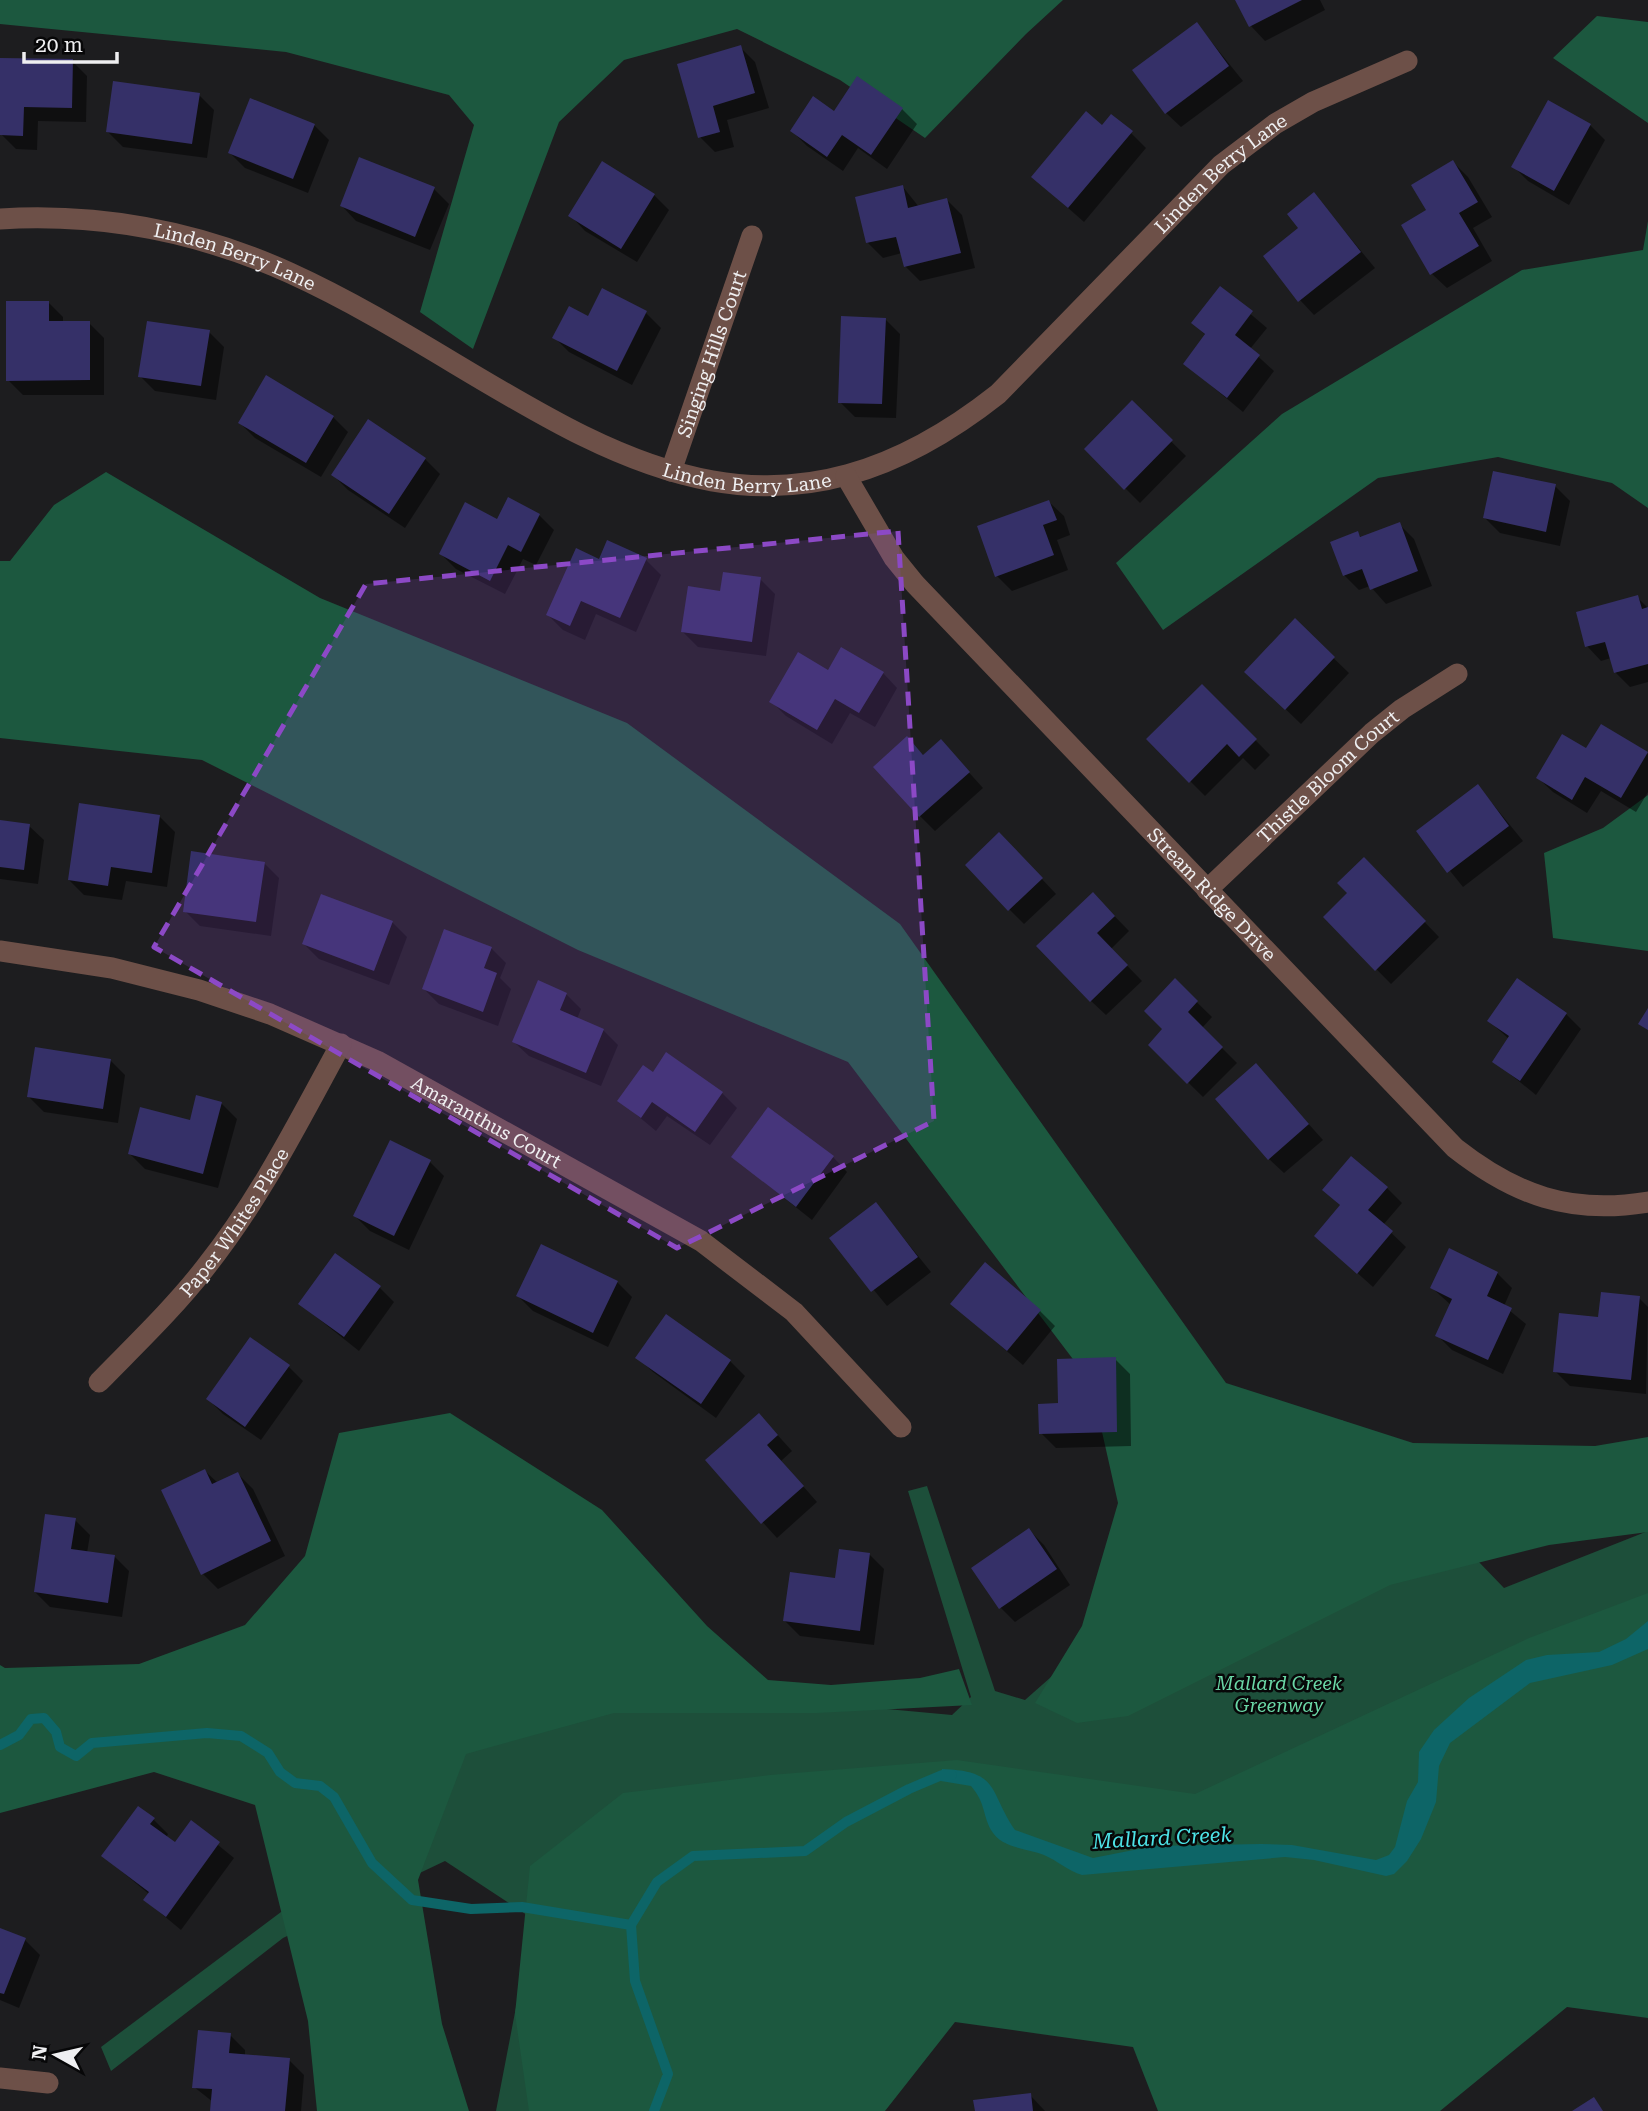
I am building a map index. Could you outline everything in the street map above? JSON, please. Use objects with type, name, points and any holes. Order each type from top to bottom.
[{"type":"street","name":"Linden Berry Lane","points":[[0,219],[61,218],[131,224],[233,249],[292,274],[584,439],[671,471],[725,483],[774,485],[846,476],[915,450],[964,420],[998,394],[1196,188],[1275,124],[1313,102],[1407,61]]},
{"type":"street","name":"Singing Hills Court","points":[[671,471],[752,236]]},
{"type":"street","name":"Stream Ridge Drive","points":[[846,476],[888,548],[915,584],[1455,1148],[1489,1174],[1551,1201],[1584,1205],[1648,1202]]},
{"type":"street","name":"Thistle Bloom Court","points":[[1207,890],[1372,733],[1411,702],[1457,674]]},
{"type":"street","name":"Amaranthus Court","points":[[0,951],[112,968],[199,990],[270,1014],[341,1044],[701,1241],[794,1312],[901,1427]]},
{"type":"street","name":"Paper Whites Place","points":[[99,1382],[183,1295],[244,1215],[267,1180],[341,1044]]},
{"type":"street","points":[[0,2078],[48,2083]]},
{"type":"highlighted area","points":[[898,531],[934,1121],[677,1248],[154,947],[366,584]]},
{"type":"green space","points":[[0,0],[1063,0],[1026,34],[925,138],[840,80],[737,29],[624,60],[559,122],[473,349],[420,312],[474,125],[449,95],[286,52],[0,24]]},
{"type":"green space","points":[[1597,16],[1648,22],[1648,123],[1553,58]]},
{"type":"green space","points":[[1648,221],[1648,508],[1612,483],[1498,457],[1378,478],[1163,630],[1116,563],[1282,414],[1522,270],[1643,250]]},
{"type":"green space","points":[[106,472],[320,598],[627,723],[900,924],[1226,1383],[1413,1443],[1595,1446],[1648,1437],[1648,1532],[1549,1545],[1390,1585],[1128,1716],[1077,1723],[1035,1703],[1082,1626],[1118,1503],[1091,1383],[848,1062],[578,950],[202,760],[0,738],[0,561],[10,561],[54,505]]},
{"type":"green space","points":[[1648,795],[1648,951],[1553,938],[1544,853],[1603,828]]},
{"type":"green space","points":[[450,1413],[602,1510],[707,1626],[768,1680],[831,1685],[920,1678],[959,1669],[972,1705],[817,1713],[614,1713],[466,1754],[418,1880],[442,2024],[469,2111],[317,2111],[308,2021],[255,1805],[154,1772],[0,1813],[0,1665],[5,1668],[139,1664],[245,1625],[305,1556],[339,1433]]},
{"type":"green space","name":"Mallard Creek Greenway","points":[[1342,1420],[1504,1588],[1648,1531],[1648,1624],[657,2111],[496,2111],[533,1919],[445,1861],[283,1938],[111,2071],[101,2047],[401,1822],[268,1730],[670,1689],[952,1715],[971,1697],[908,1491],[927,1486],[995,1691],[1025,1700]]},
{"type":"green space","points":[[1648,1593],[1648,2018],[1567,2007],[1440,2111],[1158,2111],[1133,2047],[955,2022],[885,2111],[529,2111],[515,2014],[530,1866],[623,1793],[770,1775],[957,1760],[1195,1794],[1529,1638]]},
{"type":"water","points":[[1648,1621],[1648,1649],[1612,1665],[1530,1683],[1450,1743],[1439,1766],[1436,1802],[1421,1839],[1407,1861],[1394,1874],[1386,1876],[1314,1860],[1285,1857],[1082,1875],[1044,1855],[1002,1841],[991,1830],[979,1798],[971,1786],[941,1781],[942,1769],[974,1774],[984,1779],[996,1794],[1015,1830],[1093,1858],[1154,1846],[1261,1844],[1292,1845],[1376,1860],[1389,1855],[1395,1847],[1407,1801],[1418,1782],[1419,1752],[1434,1730],[1469,1698],[1526,1660],[1547,1655],[1599,1652],[1626,1639]]},
{"type":"building","points":[[1235,0],[1302,0],[1249,27]]},
{"type":"building","points":[[1197,22],[1229,66],[1165,114],[1132,70]]},
{"type":"building","points":[[741,45],[755,93],[713,106],[720,132],[698,138],[677,64]]},
{"type":"building","points":[[0,58],[73,59],[72,108],[24,107],[23,136],[0,135]]},
{"type":"building","points":[[857,76],[903,108],[871,155],[842,135],[827,157],[790,131],[813,96],[834,111]]},
{"type":"building","points":[[113,81],[200,93],[192,144],[106,132]]},
{"type":"building","points":[[250,98],[315,124],[293,179],[228,153]]},
{"type":"building","points":[[1548,100],[1591,124],[1554,191],[1511,167]]},
{"type":"building","points":[[1086,111],[1102,125],[1111,114],[1133,131],[1068,208],[1031,177]]},
{"type":"building","points":[[359,157],[435,187],[415,237],[340,206]]},
{"type":"building","points":[[1453,160],[1478,202],[1459,213],[1479,246],[1430,275],[1401,225],[1426,210],[1411,185]]},
{"type":"building","points":[[602,161],[655,194],[621,249],[568,216]]},
{"type":"building","points":[[903,185],[908,208],[947,198],[961,253],[904,267],[896,237],[866,243],[855,197]]},
{"type":"building","points":[[1314,192],[1361,252],[1298,302],[1263,256],[1298,228],[1287,214]]},
{"type":"building","points":[[1220,286],[1253,311],[1235,335],[1260,355],[1227,398],[1183,364],[1205,334],[1191,323]]},
{"type":"building","points":[[602,288],[647,311],[617,371],[552,338],[569,306],[588,316]]},
{"type":"building","points":[[6,301],[49,301],[49,321],[90,321],[90,380],[6,381]]},
{"type":"building","points":[[841,316],[886,318],[882,404],[838,403]]},
{"type":"building","points":[[147,321],[210,330],[201,386],[138,377]]},
{"type":"building","points":[[266,375],[334,416],[306,463],[238,423]]},
{"type":"building","points":[[1132,400],[1173,440],[1124,490],[1084,449]]},
{"type":"building","points":[[368,419],[426,458],[389,514],[331,475]]},
{"type":"building","points":[[1493,471],[1556,484],[1546,532],[1483,518]]},
{"type":"building","points":[[508,497],[540,514],[521,552],[508,545],[490,581],[439,554],[465,502],[497,519]]},
{"type":"building","points":[[1049,500],[1057,520],[1043,525],[1054,555],[995,577],[977,526]]},
{"type":"building","points":[[1400,522],[1418,571],[1370,590],[1362,569],[1343,576],[1330,542],[1358,531],[1360,537]]},
{"type":"building","points":[[607,540],[647,558],[620,618],[581,601],[570,626],[546,615],[576,548],[599,559]]},
{"type":"building","points":[[723,572],[761,577],[752,642],[681,632],[688,586],[720,591]]},
{"type":"building","points":[[1638,595],[1642,609],[1648,607],[1648,664],[1614,673],[1605,642],[1585,647],[1576,612]]},
{"type":"building","points":[[1295,618],[1335,657],[1285,710],[1244,672]]},
{"type":"building","points":[[841,647],[884,672],[859,713],[835,699],[817,730],[769,702],[798,652],[828,670]]},
{"type":"building","points":[[1202,684],[1257,739],[1239,757],[1227,744],[1189,783],[1146,739]]},
{"type":"building","points":[[1601,724],[1648,752],[1621,798],[1585,777],[1572,800],[1536,778],[1562,734],[1586,748]]},
{"type":"building","points":[[907,736],[923,755],[941,739],[970,772],[919,817],[873,767]]},
{"type":"building","points":[[1478,784],[1509,826],[1447,873],[1416,831]]},
{"type":"building","points":[[79,803],[160,815],[152,873],[111,867],[108,886],[68,880]]},
{"type":"building","points":[[0,820],[30,824],[24,870],[0,867]]},
{"type":"building","points":[[999,832],[1043,878],[1008,911],[965,865]]},
{"type":"building","points":[[191,851],[265,862],[256,922],[183,912]]},
{"type":"building","points":[[1364,857],[1426,921],[1375,971],[1323,917],[1347,893],[1337,883]]},
{"type":"building","points":[[1093,892],[1115,916],[1097,933],[1128,965],[1090,1002],[1036,946]]},
{"type":"building","points":[[321,894],[393,921],[374,971],[302,944]]},
{"type":"building","points":[[444,929],[492,947],[484,968],[497,973],[483,1012],[422,989]]},
{"type":"building","points":[[1175,978],[1198,1001],[1188,1012],[1223,1047],[1187,1084],[1148,1045],[1162,1029],[1144,1011]]},
{"type":"building","points":[[1517,978],[1567,1013],[1520,1081],[1492,1062],[1509,1036],[1487,1021]]},
{"type":"building","points":[[538,980],[567,993],[560,1010],[604,1029],[586,1073],[512,1042]]},
{"type":"building","points":[[1648,1008],[1648,1030],[1638,1024]]},
{"type":"building","points":[[35,1047],[111,1059],[103,1109],[27,1097]]},
{"type":"building","points":[[666,1052],[723,1092],[695,1132],[652,1102],[641,1118],[617,1101],[643,1065],[653,1072]]},
{"type":"building","points":[[1256,1063],[1309,1124],[1268,1160],[1215,1099]]},
{"type":"building","points":[[196,1095],[222,1102],[203,1174],[128,1154],[140,1107],[190,1120]]},
{"type":"building","points":[[768,1107],[834,1156],[796,1207],[731,1157]]},
{"type":"building","points":[[390,1140],[431,1160],[394,1236],[353,1216]]},
{"type":"building","points":[[1351,1156],[1388,1187],[1368,1210],[1393,1231],[1357,1274],[1314,1236],[1340,1205],[1322,1190]]},
{"type":"building","points":[[876,1202],[918,1257],[871,1292],[829,1238]]},
{"type":"building","points":[[541,1244],[618,1281],[593,1333],[516,1296]]},
{"type":"building","points":[[1449,1248],[1498,1272],[1487,1296],[1512,1308],[1488,1360],[1435,1336],[1452,1299],[1430,1288]]},
{"type":"building","points":[[335,1253],[381,1286],[344,1337],[298,1304]]},
{"type":"building","points":[[985,1262],[1041,1310],[1007,1351],[950,1304]]},
{"type":"building","points":[[1601,1292],[1640,1296],[1631,1380],[1553,1372],[1559,1313],[1598,1317]]},
{"type":"building","points":[[666,1314],[731,1360],[701,1404],[635,1358]]},
{"type":"building","points":[[250,1337],[290,1365],[245,1427],[206,1399]]},
{"type":"building","points":[[1116,1357],[1117,1432],[1039,1434],[1038,1404],[1058,1403],[1057,1359]]},
{"type":"building","points":[[759,1413],[778,1435],[767,1445],[804,1486],[761,1524],[705,1460]]},
{"type":"building","points":[[205,1469],[212,1484],[238,1472],[271,1541],[201,1575],[161,1490]]},
{"type":"building","points":[[45,1514],[76,1518],[71,1549],[115,1555],[108,1603],[34,1592]]},
{"type":"building","points":[[1029,1528],[1057,1569],[999,1609],[971,1568]]},
{"type":"building","points":[[839,1549],[870,1553],[860,1631],[783,1621],[790,1572],[835,1578]]},
{"type":"building","points":[[138,1806],[155,1818],[150,1824],[175,1842],[191,1820],[220,1842],[166,1917],[143,1900],[149,1892],[101,1856]]},
{"type":"building","points":[[0,1928],[26,1938],[4,1994],[0,1993]]},
{"type":"building","points":[[198,2030],[231,2033],[229,2053],[290,2058],[285,2111],[210,2111],[212,2089],[192,2088]]},
{"type":"building","points":[[1031,2093],[1033,2111],[975,2111],[973,2100]]},
{"type":"building","points":[[1594,2097],[1603,2111],[1572,2111]]},
{"type":"waterway","points":[[0,1745],[19,1735],[31,1719],[44,1718],[56,1732],[60,1747],[76,1756],[92,1743],[207,1733],[241,1736],[268,1753],[280,1772],[295,1783],[320,1786],[334,1797],[372,1863],[412,1900],[471,1909],[522,1907],[631,1925]]},
{"type":"waterway","name":"Mallard Creek","points":[[654,2111],[668,2074],[635,1981],[631,1925],[657,1882],[693,1856],[805,1851],[846,1822],[909,1789],[942,1775],[952,1775]]}]
